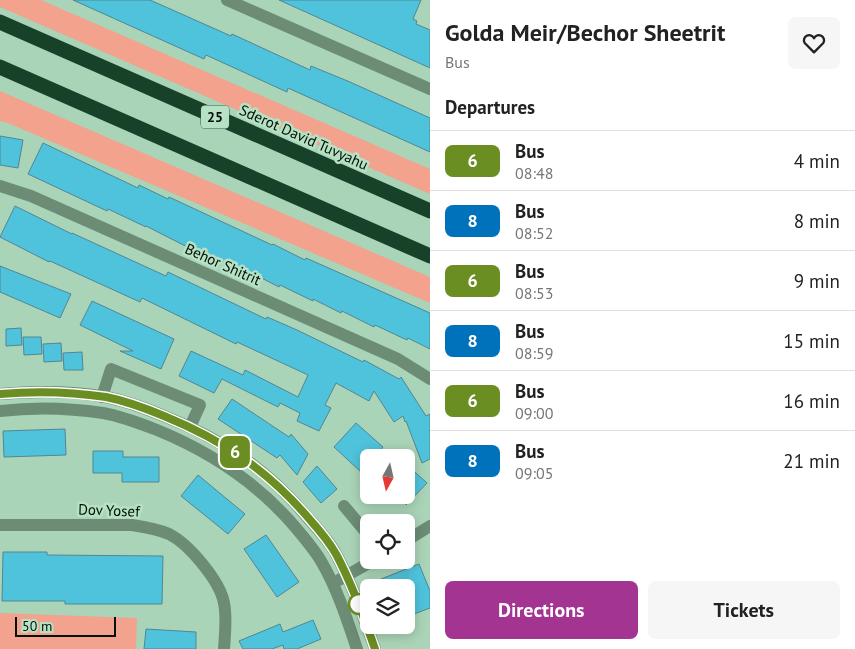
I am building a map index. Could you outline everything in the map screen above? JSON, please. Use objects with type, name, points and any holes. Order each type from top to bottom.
[{"type":"highway","name":"Sderot David Tuvyahu","points":[[0,22],[430,211]]},
{"type":"highway","points":[[0,67],[430,256]]},
{"type":"street","points":[[227,0],[430,89]]},
{"type":"street","name":"Behor Shitrit","points":[[0,186],[31,196],[398,359],[430,379]]},
{"type":"street","points":[[102,397],[111,369],[200,405],[190,427]]},
{"type":"street","points":[[0,394],[79,394],[140,406],[190,427],[232,449],[265,474],[294,500],[335,553],[363,615],[375,649]]},
{"type":"street","points":[[0,411],[78,410],[105,413],[135,422],[193,446],[223,463],[255,486],[282,512],[306,540],[321,561],[332,583],[358,649]]},
{"type":"street","points":[[344,506],[360,525]]},
{"type":"street","name":"Dov Yosef","points":[[0,525],[132,525],[148,527],[172,536],[197,558],[215,581],[224,601],[224,649]]},
{"type":"street","points":[[415,536],[429,529]]},
{"type":"street","points":[[332,583],[360,568]]},
{"type":"shaded area","points":[[0,0],[41,0],[430,169],[430,194],[0,7]]},
{"type":"shaded area","points":[[0,91],[430,277],[430,303],[0,121]]},
{"type":"shaded area","points":[[0,613],[137,618],[136,649],[0,649]]},
{"type":"building","points":[[73,0],[150,0],[231,36],[232,34],[310,70],[311,66],[350,82],[430,118],[430,152],[288,88],[287,92],[206,55],[204,59]]},
{"type":"building","points":[[279,0],[421,0],[413,19],[417,21],[416,24],[430,30],[430,68]]},
{"type":"building","points":[[0,136],[23,140],[18,168],[0,165]]},
{"type":"building","points":[[43,143],[138,188],[139,185],[168,199],[169,197],[305,260],[306,258],[430,313],[430,349],[375,325],[374,327],[342,311],[341,313],[280,285],[279,287],[244,269],[242,272],[208,255],[207,257],[146,226],[108,209],[107,211],[28,174]]},
{"type":"building","points":[[15,206],[166,276],[168,272],[266,319],[267,317],[297,330],[363,362],[364,360],[399,379],[401,377],[426,416],[430,414],[430,459],[422,463],[403,416],[394,422],[374,391],[369,401],[336,383],[325,405],[331,408],[319,431],[297,421],[300,413],[280,403],[278,407],[222,379],[214,393],[179,376],[191,351],[243,375],[245,370],[298,397],[308,375],[237,342],[236,344],[142,298],[140,302],[49,262],[0,237]]},
{"type":"building","points":[[0,266],[71,294],[60,318],[0,292]]},
{"type":"building","points":[[92,301],[174,339],[161,369],[120,351],[133,351],[80,325]]},
{"type":"building","points":[[21,328],[22,345],[6,346],[6,329]]},
{"type":"building","points":[[23,337],[41,337],[42,354],[24,355]]},
{"type":"building","points":[[61,343],[62,361],[44,362],[43,344]]},
{"type":"building","points":[[82,352],[83,370],[64,370],[63,353]]},
{"type":"building","points":[[232,399],[289,437],[291,434],[308,454],[297,475],[280,455],[277,458],[218,419]]},
{"type":"building","points":[[356,423],[383,447],[381,449],[360,449],[360,471],[334,447]]},
{"type":"building","points":[[65,429],[66,455],[4,457],[3,431]]},
{"type":"building","points":[[93,451],[123,451],[123,457],[159,457],[159,482],[122,482],[122,473],[93,473]]},
{"type":"building","points":[[317,466],[337,489],[321,503],[303,482]]},
{"type":"building","points":[[415,472],[427,483],[415,496]]},
{"type":"building","points":[[198,475],[245,514],[228,534],[181,496]]},
{"type":"building","points":[[266,535],[299,582],[277,597],[244,549]]},
{"type":"building","points":[[3,552],[47,552],[47,555],[163,556],[162,604],[65,604],[65,601],[2,601]]},
{"type":"building","points":[[419,564],[430,591],[430,608],[415,614],[415,579],[381,579],[406,569],[415,569],[415,566]]},
{"type":"building","points":[[313,620],[321,639],[297,649],[284,649],[283,645],[272,649],[243,649],[239,641],[280,624],[283,632]]},
{"type":"building","points":[[146,629],[196,632],[196,649],[144,649]]},
{"type":"bus line","name":"6","points":[[0,394],[79,394],[108,398],[140,406],[172,419],[206,434],[232,449],[265,474],[294,500],[319,530],[335,553],[363,615],[375,649]]}]
